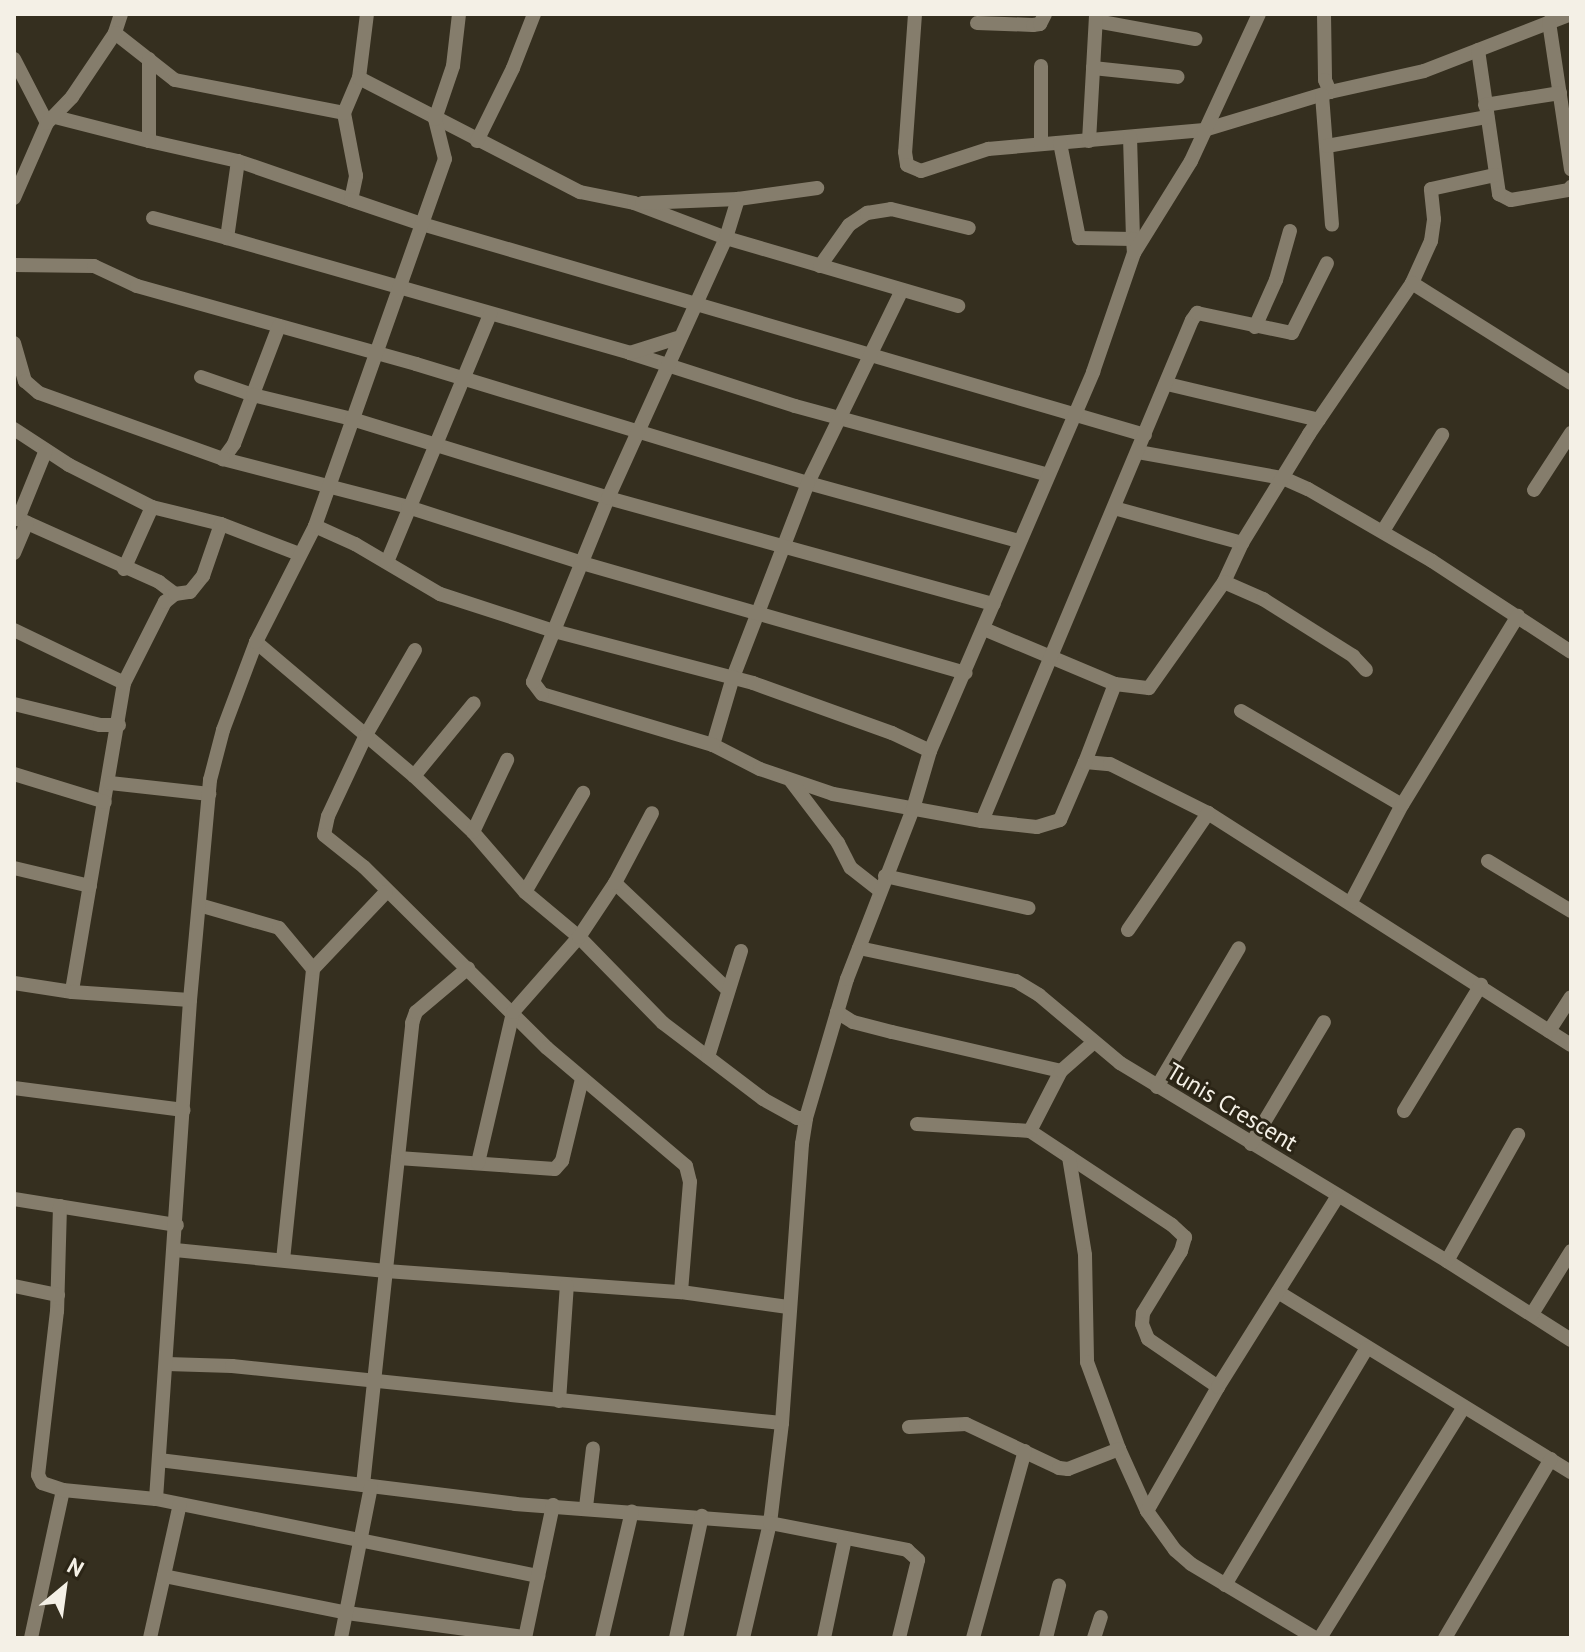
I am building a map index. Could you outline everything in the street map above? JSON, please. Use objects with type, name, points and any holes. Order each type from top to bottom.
[{"type":"street","points":[[14,198],[51,120],[106,51],[121,14]]},
{"type":"street","points":[[351,200],[356,176],[344,113],[359,78],[367,14]]},
{"type":"street","points":[[477,141],[513,68],[534,14]]},
{"type":"street","points":[[915,14],[907,165],[921,171],[988,149],[1204,130],[1326,93],[1424,71],[1571,14]]},
{"type":"street","points":[[977,23],[1033,25],[1040,24],[1045,14]]},
{"type":"street","points":[[743,1638],[770,1523],[782,1423],[788,1307],[806,1118],[831,1042],[836,1016],[882,883],[913,809],[930,751],[966,673],[1046,474],[1093,372],[1133,246],[1191,161],[1259,14]]},
{"type":"street","points":[[1324,14],[1332,225]]},
{"type":"street","points":[[156,1499],[190,1000],[209,794],[223,730],[256,642],[311,533],[445,159],[435,119],[453,66],[462,16]]},
{"type":"street","points":[[1089,141],[1096,18],[1195,39]]},
{"type":"street","points":[[1549,22],[1571,169]]},
{"type":"street","points":[[115,33],[175,80],[344,113]]},
{"type":"street","points":[[1478,50],[1495,175],[1503,199],[1561,192],[1571,187]]},
{"type":"street","points":[[14,59],[51,120],[238,161],[422,224],[1145,435]]},
{"type":"street","points":[[149,59],[149,141]]},
{"type":"street","points":[[1041,66],[1041,144]]},
{"type":"street","points":[[1093,68],[1178,77]]},
{"type":"street","points":[[359,78],[580,192],[634,203],[726,238],[958,306]]},
{"type":"street","points":[[1327,146],[1560,93]]},
{"type":"street","points":[[1130,137],[1133,246]]},
{"type":"street","points":[[1060,143],[1079,238],[1133,246]]},
{"type":"street","points":[[227,238],[238,161]]},
{"type":"street","points":[[984,629],[1115,684],[1149,688],[1224,582],[1242,543],[1319,420],[1412,283],[1431,241],[1434,219],[1431,189],[1495,175]]},
{"type":"street","points":[[634,203],[738,199],[817,188]]},
{"type":"street","points":[[738,199],[726,238],[677,338],[637,430],[533,682],[542,694],[713,745],[791,781],[833,794],[982,821],[1037,827],[1060,820],[1115,684]]},
{"type":"street","points":[[820,266],[849,225],[867,213],[891,209],[969,228]]},
{"type":"street","points":[[153,218],[630,353],[840,418],[1046,474]]},
{"type":"street","points":[[1255,327],[1276,280],[1290,231]]},
{"type":"street","points":[[982,821],[1197,313],[1292,333],[1327,263]]},
{"type":"street","points":[[14,265],[94,266],[137,286],[464,379],[808,483],[1019,541]]},
{"type":"street","points":[[1412,283],[1571,383]]},
{"type":"street","points":[[713,745],[733,677],[808,483],[902,290]]},
{"type":"street","points":[[387,562],[490,314]]},
{"type":"street","points":[[223,459],[234,444],[279,326]]},
{"type":"street","points":[[630,353],[677,338]]},
{"type":"street","points":[[14,343],[25,381],[39,393],[223,459],[408,507],[582,563],[966,673]]},
{"type":"street","points":[[201,377],[253,395],[352,419],[608,498],[994,604]]},
{"type":"street","points":[[1167,384],[1319,420]]},
{"type":"street","points":[[14,429],[46,450],[152,507],[221,524],[299,554]]},
{"type":"street","points":[[1534,490],[1571,433]]},
{"type":"street","points":[[1383,531],[1442,435]]},
{"type":"street","points":[[14,553],[20,520],[46,450]]},
{"type":"street","points":[[1138,452],[1283,478],[1383,531],[1571,652]]},
{"type":"street","points":[[124,569],[152,507]]},
{"type":"street","points":[[1114,508],[1242,543]]},
{"type":"street","points":[[20,520],[159,582],[175,594]]},
{"type":"street","points":[[72,992],[110,783],[124,683],[165,602],[175,594],[190,592],[203,576],[221,524]]},
{"type":"street","points":[[311,533],[387,562],[440,594],[554,631],[733,677],[892,733],[930,751]]},
{"type":"street","points":[[1224,582],[1263,599],[1353,656],[1366,670]]},
{"type":"street","points":[[1351,902],[1402,805],[1518,616]]},
{"type":"street","points":[[14,630],[124,683]]},
{"type":"street","points":[[256,642],[414,776],[473,832],[525,892],[579,937],[663,1023],[763,1099],[797,1118],[806,1118]]},
{"type":"street","points":[[415,650],[366,735],[323,830],[328,842],[364,867],[386,892],[582,1079],[686,1166],[690,1182],[681,1292]]},
{"type":"street","points":[[414,776],[474,703]]},
{"type":"street","points":[[14,704],[100,725],[119,725]]},
{"type":"street","points":[[1241,711],[1402,805]]},
{"type":"street","points":[[473,832],[507,760]]},
{"type":"street","points":[[1085,762],[1110,764],[1134,773],[1208,813],[1275,859],[1351,902],[1571,1045]]},
{"type":"street","points":[[14,774],[105,802]]},
{"type":"street","points":[[791,781],[851,868],[882,883],[1028,908]]},
{"type":"street","points":[[110,783],[209,794]]},
{"type":"street","points":[[525,892],[583,793]]},
{"type":"street","points":[[478,1163],[513,1012],[579,937],[615,883],[652,813]]},
{"type":"street","points":[[1128,930],[1208,813]]},
{"type":"street","points":[[1488,861],[1571,911]]},
{"type":"street","points":[[14,868],[90,886]]},
{"type":"street","points":[[615,883],[727,989]]},
{"type":"street","points":[[283,1260],[313,969],[386,892]]},
{"type":"street","points":[[199,905],[279,928],[313,969]]},
{"type":"street","name":"Tunis Crescent","points":[[859,948],[1016,981],[1039,995],[1094,1042],[1157,1087],[1447,1261],[1571,1340]]},
{"type":"street","points":[[1157,1087],[1239,948]]},
{"type":"street","points":[[708,1057],[741,951]]},
{"type":"street","points":[[341,1638],[361,1541],[386,1271],[416,1012],[468,968]]},
{"type":"street","points":[[14,983],[72,992],[190,1000]]},
{"type":"street","points":[[1404,1111],[1481,985]]},
{"type":"street","points":[[1549,1031],[1571,997]]},
{"type":"street","points":[[836,1016],[1061,1071]]},
{"type":"street","points":[[1251,1144],[1324,1022]]},
{"type":"street","points":[[1030,1131],[1061,1071],[1094,1042]]},
{"type":"street","points":[[398,1158],[555,1169],[562,1161],[582,1079]]},
{"type":"street","points":[[14,1088],[184,1110]]},
{"type":"street","points":[[917,1124],[1030,1131],[1172,1225],[1185,1237],[1181,1251],[1143,1313],[1142,1324],[1148,1339],[1218,1387]]},
{"type":"street","points":[[1447,1261],[1518,1135]]},
{"type":"street","points":[[1069,1157],[1085,1255],[1087,1362],[1119,1449],[1147,1511],[1175,1550],[1225,1585],[1318,1638],[1464,1407]]},
{"type":"street","points":[[1147,1511],[1218,1387],[1337,1197]]},
{"type":"street","points":[[14,1199],[177,1225]]},
{"type":"street","points":[[60,1206],[58,1295],[38,1475],[42,1483],[63,1490],[156,1499],[538,1576]]},
{"type":"street","points":[[175,1250],[386,1271],[681,1292],[788,1307]]},
{"type":"street","points":[[1532,1314],[1571,1251]]},
{"type":"street","points":[[559,1401],[567,1285]]},
{"type":"street","points":[[14,1286],[58,1295]]},
{"type":"street","points":[[1278,1292],[1571,1472]]},
{"type":"street","points":[[1225,1585],[1367,1348]]},
{"type":"street","points":[[167,1364],[232,1366],[782,1423]]},
{"type":"street","points":[[909,1427],[966,1424],[1068,1469],[1119,1449]]},
{"type":"street","points":[[586,1507],[593,1448]]},
{"type":"street","points":[[973,1638],[1025,1451]]},
{"type":"street","points":[[1445,1638],[1551,1459]]},
{"type":"street","points":[[159,1460],[367,1486],[770,1523],[845,1538],[917,1556],[899,1638]]},
{"type":"street","points":[[31,1638],[63,1490]]},
{"type":"street","points":[[150,1638],[180,1504]]},
{"type":"street","points":[[164,1576],[347,1613],[525,1637],[553,1505]]},
{"type":"street","points":[[602,1638],[632,1511]]},
{"type":"street","points":[[676,1638],[702,1516]]},
{"type":"street","points":[[824,1638],[845,1538]]},
{"type":"street","points":[[1046,1638],[1059,1586]]},
{"type":"street","points":[[1094,1638],[1101,1617]]}]
